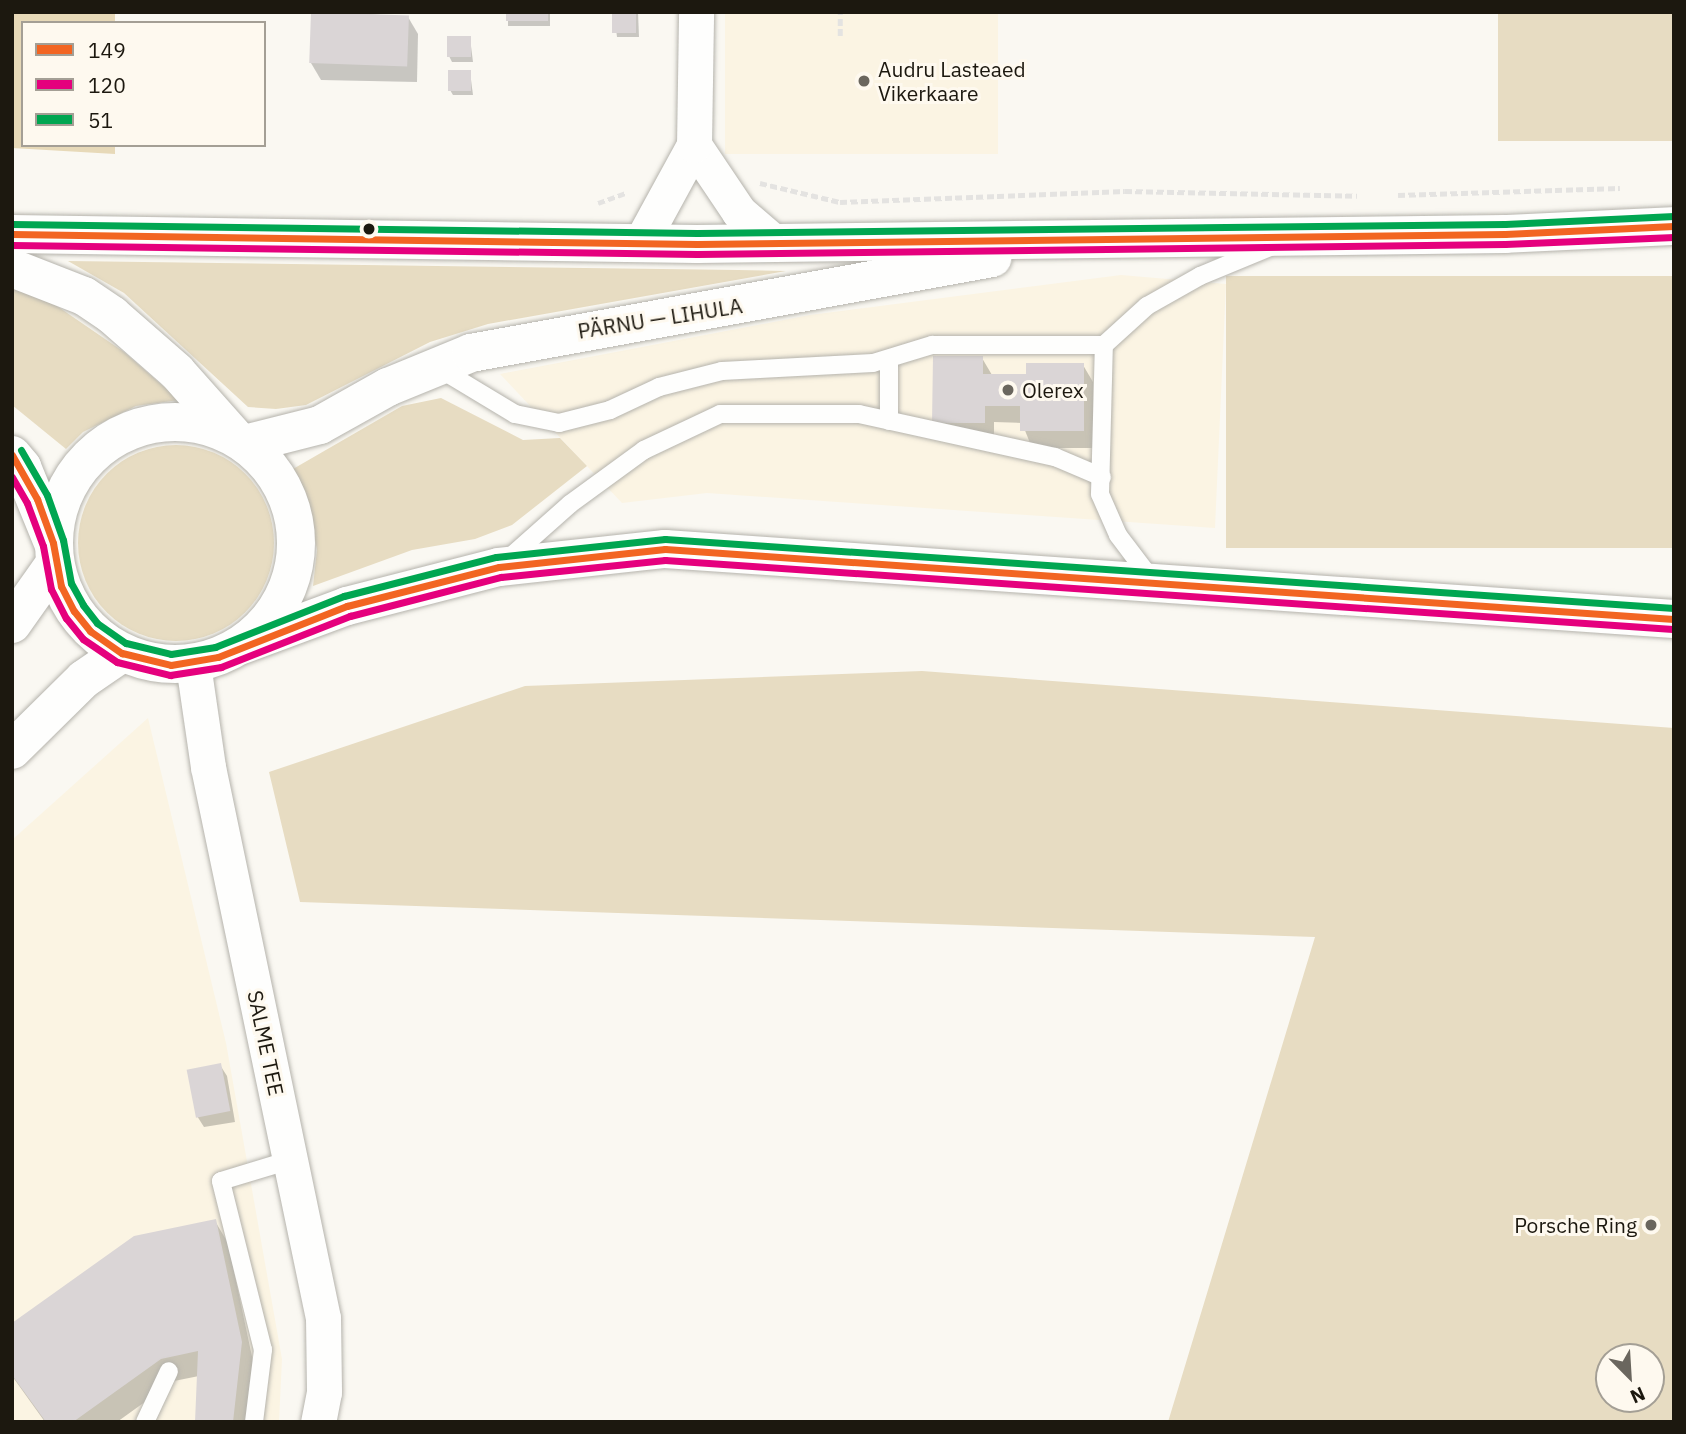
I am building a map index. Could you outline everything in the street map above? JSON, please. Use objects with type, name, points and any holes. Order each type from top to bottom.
[{"type":"main road","points":[[12,234],[640,244],[1296,237],[1674,226]]},
{"type":"main road","name":"PÄRNU — LIHULA","points":[[240,440],[320,425],[436,366],[512,343],[1090,239]]},
{"type":"main road","points":[[12,268],[84,296],[112,314],[177,372],[282,484],[294,517],[297,553],[284,598],[270,619],[242,645]]},
{"type":"main road","points":[[12,624],[54,553],[60,505],[69,483],[88,458],[112,439],[152,424],[178,422],[240,440]]},
{"type":"main road","points":[[12,455],[37,499],[74,611],[90,631],[122,653],[150,662],[192,664],[347,606],[499,567],[666,550],[1674,619]]},
{"type":"main road","points":[[12,750],[84,679],[122,653]]},
{"type":"street","points":[[640,244],[694,145],[696,12]]},
{"type":"street","points":[[694,145],[716,182],[739,212],[775,243]]},
{"type":"street","name":"SALME TEE","points":[[192,664],[208,766],[323,1318],[324,1392],[318,1422]]},
{"type":"lane","points":[[436,366],[514,414],[559,423],[610,410],[659,387],[722,371],[889,360],[932,345],[1104,345],[1147,306],[1200,276],[1296,237]]},
{"type":"lane","points":[[1104,345],[1100,494],[1118,535],[1155,584]]},
{"type":"lane","points":[[889,360],[889,421]]},
{"type":"lane","points":[[499,567],[570,504],[644,450],[720,414],[859,414],[1055,457],[1101,477]]},
{"type":"lane","points":[[254,1422],[263,1350],[221,1181],[290,1160]]},
{"type":"lane","points":[[145,1422],[169,1371]]},
{"type":"path","points":[[840,36],[841,12]]},
{"type":"path","points":[[716,182],[766,183],[840,202],[1125,191],[1370,196]]},
{"type":"path","points":[[588,207],[638,189],[673,183]]},
{"type":"path","points":[[1384,196],[1632,188]]},
{"type":"shaded area","points":[[12,12],[115,12],[115,21],[21,21],[21,147],[115,147],[115,154],[12,148]]},
{"type":"shaded area","name":"Audru Lasteaed Vikerkaare","points":[[725,12],[998,12],[998,154],[725,154]]},
{"type":"shaded area","points":[[1498,12],[1674,12],[1674,141],[1498,141]]},
{"type":"shaded area","points":[[68,261],[786,271],[488,324],[430,342],[306,405],[276,409],[248,407],[124,293]]},
{"type":"shaded area","points":[[1121,275],[1226,284],[1215,528],[707,493],[622,503],[500,374],[810,315]]},
{"type":"shaded area","points":[[1226,276],[1674,276],[1674,548],[1226,548]]},
{"type":"shaded area","points":[[12,287],[57,306],[124,352],[179,400],[136,406],[83,432],[66,449],[12,405]]},
{"type":"shaded area","points":[[441,398],[523,440],[560,438],[587,466],[512,525],[475,539],[412,550],[313,586],[317,550],[310,512],[293,469],[402,406]]},
{"type":"shaded area","points":[[176,445],[213,453],[245,474],[266,506],[274,543],[266,580],[245,612],[213,633],[176,641],[139,633],[107,612],[86,580],[78,543],[86,506],[107,474],[139,453]]},
{"type":"shaded area","points":[[922,671],[1674,728],[1674,1422],[1168,1422],[1315,937],[300,902],[269,772],[525,686]]},
{"type":"shaded area","points":[[148,718],[226,1043],[282,1359],[279,1422],[12,1422],[12,840]]},
{"type":"building","points":[[311,12],[409,15],[407,66],[309,63]]},
{"type":"building","points":[[506,12],[548,12],[548,21],[506,21]]},
{"type":"building","points":[[612,12],[636,12],[636,33],[612,33]]},
{"type":"building","points":[[447,36],[471,36],[471,57],[447,57]]},
{"type":"building","points":[[448,70],[471,70],[471,91],[448,91]]},
{"type":"building","name":"Olerex","points":[[933,356],[983,356],[983,374],[1026,374],[1026,363],[1084,363],[1084,431],[1020,431],[1020,406],[985,406],[985,423],[932,423]]},
{"type":"building","points":[[221,1063],[230,1111],[196,1118],[187,1070]]},
{"type":"building","points":[[216,1219],[242,1342],[233,1422],[195,1422],[198,1351],[161,1359],[73,1422],[46,1422],[12,1375],[12,1323],[134,1236]]},
{"type":"transit line","name":"51","points":[[12,224],[697,233],[1505,224],[1674,216]]},
{"type":"transit line","name":"149","points":[[12,234],[697,244],[1505,234],[1674,226]]},
{"type":"transit line","name":"120","points":[[12,245],[697,254],[1505,244],[1674,237]]},
{"type":"transit line","name":"51","points":[[21,450],[47,495],[63,540],[71,583],[83,605],[97,623],[126,643],[171,654],[215,647],[344,596],[496,557],[665,539],[1674,608]]},
{"type":"transit line","name":"149","points":[[12,455],[37,499],[53,543],[61,586],[74,611],[90,631],[122,653],[171,665],[218,657],[347,606],[499,567],[665,549],[1674,619]]},
{"type":"transit line","name":"120","points":[[12,477],[27,503],[43,546],[51,589],[66,618],[83,639],[117,662],[170,675],[221,667],[350,616],[501,577],[665,560],[1673,629]]},
{"type":"place","name":"Audru Lasteaed Vikerkaare","points":[[864,81]]},
{"type":"place","name":"Olerex","points":[[1008,390]]},
{"type":"place","name":"Porsche Ring","points":[[1651,1225]]}]
